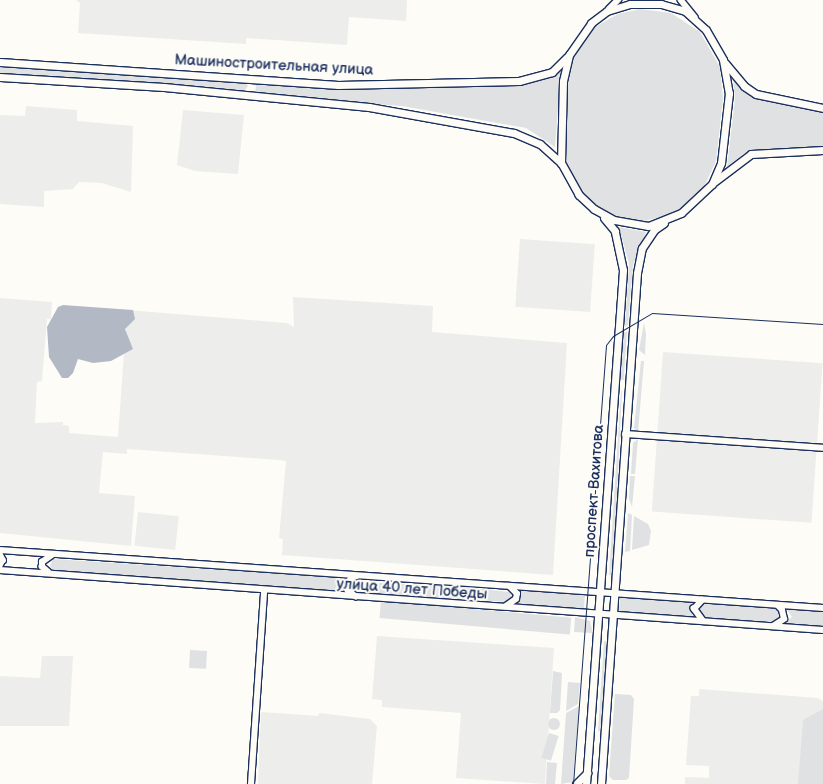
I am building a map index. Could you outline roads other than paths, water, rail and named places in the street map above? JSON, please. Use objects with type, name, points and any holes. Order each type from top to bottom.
[{"type":"main road","points":[[561,163],[563,81],[569,55],[591,23],[607,11],[630,4],[661,4],[685,12],[706,30],[723,60],[744,86],[756,94],[823,108]]},
{"type":"main road","name":"Машиностроительная улица","points":[[0,62],[338,85],[519,81],[552,72],[569,55]]},
{"type":"main road","points":[[712,184],[721,162],[729,93],[723,60]]},
{"type":"main road","name":"Машиностроительная улица","points":[[0,77],[242,95],[369,107],[514,133],[540,144],[561,163]]},
{"type":"main road","points":[[242,95],[252,88],[252,83],[244,80]]},
{"type":"main road","points":[[712,184],[752,154],[823,150]]},
{"type":"main road","name":"проспект Вахитова","points":[[561,163],[579,195],[615,231],[622,260],[615,395],[586,784]]},
{"type":"main road","name":"проспект Вахитова","points":[[601,784],[639,259],[648,238],[666,221],[701,197],[712,184]]},
{"type":"main road","points":[[594,209],[632,226],[666,221]]},
{"type":"main road","points":[[615,395],[622,382],[628,397]]},
{"type":"main road","points":[[589,748],[597,734],[604,751]]},
{"type":"main road","points":[[576,784],[587,773]]},
{"type":"street","points":[[607,11],[618,0]]},
{"type":"street","points":[[681,0],[706,30]]},
{"type":"street","points":[[625,434],[823,448]]},
{"type":"street","points":[[0,552],[3,560],[0,568]]},
{"type":"street","name":"улица 40 лет Победы","points":[[0,552],[54,554],[823,608]]},
{"type":"street","points":[[54,554],[42,562],[42,567],[45,572],[57,574]]},
{"type":"street","name":"улица 40 лет Победы","points":[[0,568],[264,591],[823,630]]},
{"type":"street","points":[[359,576],[351,578],[347,586],[352,596],[360,598]]},
{"type":"street","points":[[504,607],[516,600],[514,589],[508,586]]},
{"type":"street","points":[[251,784],[264,591]]},
{"type":"street","points":[[702,600],[694,609],[704,621]]},
{"type":"street","points":[[771,605],[779,606],[784,615],[780,622],[771,626]]},
{"type":"tram line","points":[[573,784],[606,345],[613,336],[652,313],[823,324]]}]
